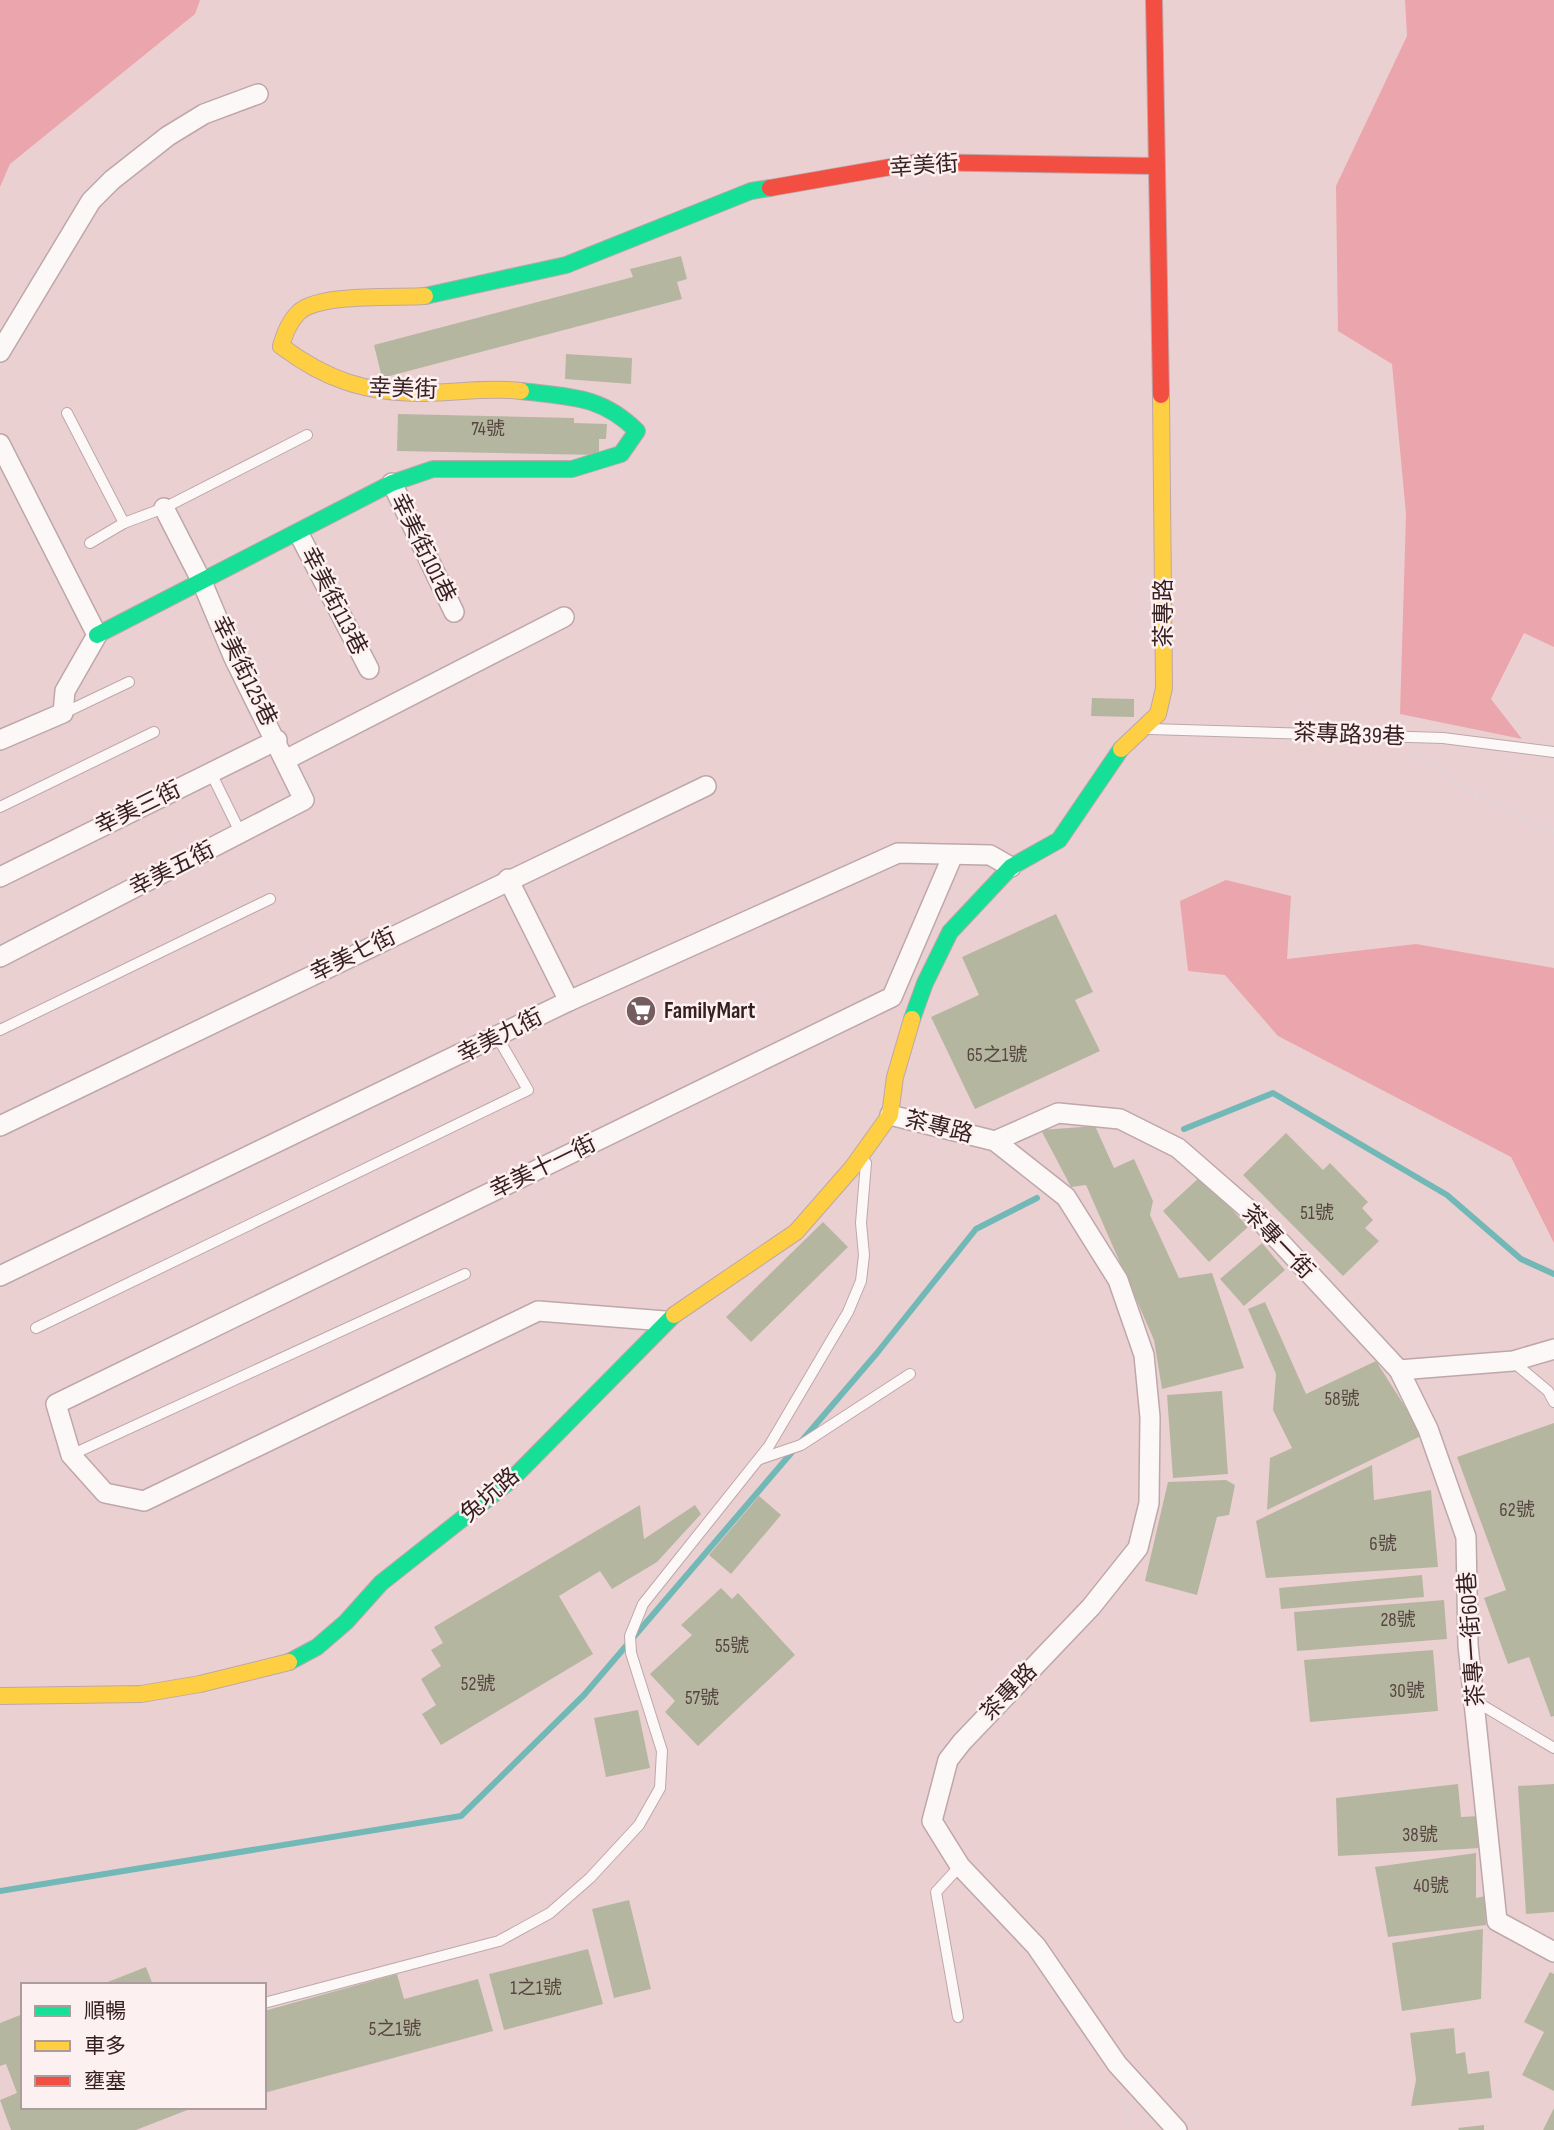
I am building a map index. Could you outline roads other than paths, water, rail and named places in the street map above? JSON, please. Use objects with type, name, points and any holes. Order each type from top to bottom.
[{"type":"street","name":"茶專路","points":[[1154,0],[1155,166],[1164,531],[1164,688],[1158,714],[1119,750],[1059,840],[1011,867],[975,902],[950,932],[925,984],[895,1077],[890,1115],[995,1140],[1066,1198],[1118,1280],[1144,1355],[1150,1417],[1149,1503],[1138,1548],[1091,1607],[948,1760],[932,1821],[960,1866],[1036,1946],[1117,2064],[1177,2130]]},
{"type":"street","points":[[0,352],[91,201],[112,180],[168,136],[204,114],[258,94]]},
{"type":"street","name":"幸美街","points":[[97,635],[299,534],[392,484],[433,469],[572,469],[621,454],[638,431],[620,414],[594,400],[498,388],[424,393],[363,389],[331,379],[281,346],[288,325],[301,310],[330,301],[427,296],[566,265],[751,191],[919,162],[1155,166]]},
{"type":"street","points":[[0,444],[97,635],[65,691],[63,713],[0,740]]},
{"type":"street","name":"幸美街101巷","points":[[392,484],[454,612]]},
{"type":"street","name":"幸美街125巷","points":[[164,508],[202,582],[234,658],[287,759]]},
{"type":"street","name":"幸美街113巷","points":[[299,534],[369,669]]},
{"type":"street","points":[[287,759],[565,617]]},
{"type":"street","name":"幸美三街","points":[[0,877],[277,740]]},
{"type":"street","name":"幸美五街","points":[[0,957],[304,800],[287,759]]},
{"type":"street","name":"幸美七街","points":[[0,1126],[508,879],[706,786]]},
{"type":"street","name":"幸美九街","points":[[0,1276],[498,1038],[569,1001],[898,853],[990,855],[1011,867]]},
{"type":"street","name":"幸美十一街","points":[[71,1455],[56,1404],[892,997],[953,855]]},
{"type":"street","points":[[508,879],[569,1001]]},
{"type":"street","name":"茶專一街","points":[[995,1140],[1058,1113],[1120,1119],[1178,1148],[1256,1216],[1399,1370]]},
{"type":"street","name":"兔坑路","points":[[0,1696],[141,1694],[200,1684],[285,1664],[317,1647],[345,1622],[381,1583],[510,1481],[665,1321],[796,1232],[869,1145],[890,1115]]},
{"type":"street","points":[[71,1455],[105,1493],[144,1501],[538,1311],[665,1321]]},
{"type":"street","points":[[1399,1370],[1513,1361],[1554,1349]]},
{"type":"street","name":"茶專一街60巷","points":[[1399,1370],[1428,1429],[1466,1537],[1468,1645],[1497,1921],[1554,1952]]},
{"type":"lane","points":[[67,413],[124,523]]},
{"type":"lane","points":[[90,543],[124,523],[164,508],[307,435]]},
{"type":"lane","points":[[63,713],[128,682]]},
{"type":"lane","name":"茶專路39巷","points":[[1142,729],[1443,738],[1554,752]]},
{"type":"lane","points":[[0,807],[154,732]]},
{"type":"lane","points":[[211,773],[241,834]]},
{"type":"lane","points":[[0,1030],[270,899]]},
{"type":"lane","points":[[36,1328],[528,1090],[498,1038]]},
{"type":"lane","points":[[266,2002],[499,1941],[550,1913],[590,1878],[631,1834],[660,1788],[662,1751],[631,1653],[630,1636],[649,1595],[759,1459],[824,1356],[861,1281],[864,1255],[862,1187],[869,1145]]},
{"type":"lane","points":[[71,1455],[465,1274]]},
{"type":"lane","points":[[1513,1361],[1548,1391],[1554,1402]]},
{"type":"lane","points":[[759,1459],[801,1445],[910,1374]]},
{"type":"lane","points":[[1475,1701],[1554,1748]]},
{"type":"lane","points":[[958,2017],[936,1892],[960,1866]]},
{"type":"waterway","points":[[1184,1129],[1273,1093],[1447,1195],[1521,1259],[1554,1274]]},
{"type":"waterway","points":[[0,1891],[461,1816],[584,1695],[877,1353],[976,1229],[1037,1198]]},
{"type":"place","name":"FamilyMart","points":[[641,1011]]}]
